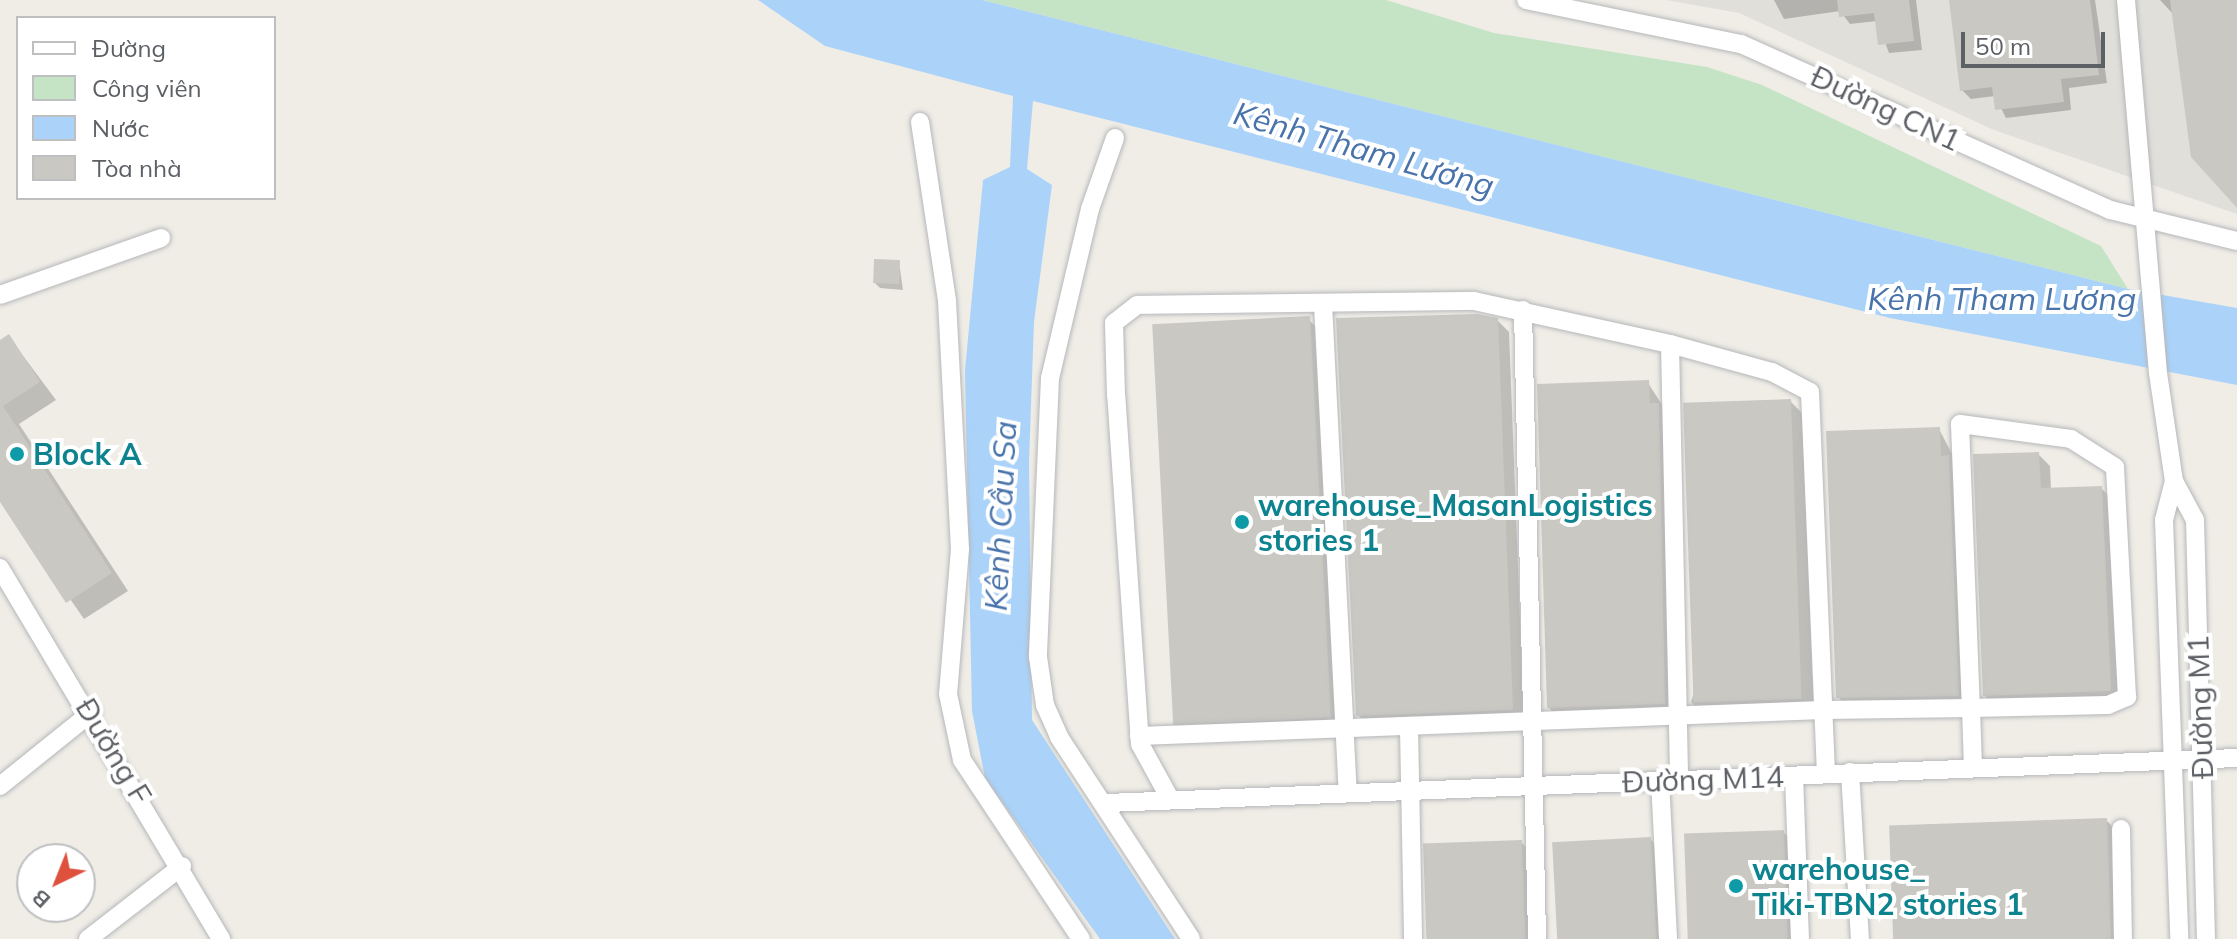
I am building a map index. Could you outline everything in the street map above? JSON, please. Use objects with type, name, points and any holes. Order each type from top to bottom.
[{"type":"street","name":"Đường CN1","points":[[1526,0],[1741,44],[2150,224],[2237,241]]},
{"type":"street","name":"Đường M1","points":[[2126,0],[2150,224],[2148,285],[2158,373],[2174,481],[2195,520],[2206,939]]},
{"type":"street","points":[[920,122],[947,301],[960,549],[948,694],[962,760],[1081,939]]},
{"type":"street","points":[[1115,138],[1090,209],[1050,378],[1038,657],[1045,705],[1059,737],[1107,803],[1191,939]]},
{"type":"street","points":[[0,295],[161,238]]},
{"type":"street","points":[[1169,797],[1139,736],[1114,323],[1137,305],[1474,301],[1670,344],[1772,372],[1810,392],[1826,773]]},
{"type":"street","points":[[1323,304],[1348,791]]},
{"type":"street","points":[[1523,310],[1531,785],[1537,939]]},
{"type":"street","points":[[1668,939],[1670,780],[1679,720],[1670,344]]},
{"type":"street","points":[[1139,736],[1530,722],[1679,720],[1823,710],[1971,708],[2108,705],[2127,697],[2115,467],[2071,439],[1960,424],[1971,708],[1973,768]]},
{"type":"street","name":"Đường M1","points":[[2174,481],[2164,520],[2179,939]]},
{"type":"street","name":"Đường F","points":[[0,568],[92,712],[221,939]]},
{"type":"street","points":[[0,786],[92,712]]},
{"type":"street","points":[[1409,728],[1413,939]]},
{"type":"street","name":"Đường M14","points":[[1107,803],[1169,797],[2237,758]]},
{"type":"street","points":[[1850,772],[1860,939]]},
{"type":"street","points":[[1794,776],[1800,939]]},
{"type":"street","points":[[2121,829],[2123,939]]},
{"type":"street","points":[[88,939],[182,866]]},
{"type":"shaded area","points":[[1666,0],[2237,0],[2237,214],[1994,130],[1739,13]]},
{"type":"green space","points":[[982,0],[1386,0],[1494,33],[1707,67],[1762,85],[2101,246],[2128,289]]},
{"type":"water","name":"Kênh Tham Lương","points":[[758,0],[982,0],[2128,289],[2237,308],[2237,385],[1890,318],[1033,101],[1027,169],[1052,185],[1034,322],[1029,462],[1032,720],[1175,939],[1100,939],[985,778],[972,711],[965,370],[983,180],[1010,167],[1013,96],[825,46]]},
{"type":"building","points":[[1837,0],[1909,0],[1914,41],[1878,45],[1874,13],[1839,17]]},
{"type":"building","points":[[1949,0],[2090,0],[2099,75],[2061,79],[2064,102],[1995,110],[1992,87],[1960,91]]},
{"type":"building","points":[[2170,0],[2237,0],[2237,208],[2191,157]]},
{"type":"building","points":[[874,259],[900,260],[899,284],[873,283]]},
{"type":"building","points":[[1477,314],[1498,318],[1513,710],[1356,716],[1336,318]]},
{"type":"building","name":"warehouse_MasanLogistics stories 1","points":[[1310,316],[1331,717],[1173,726],[1152,324]]},
{"type":"building","name":"Block A","points":[[9,334],[40,382],[3,406],[112,573],[66,603],[0,502],[0,340]]},
{"type":"building","points":[[1649,380],[1650,403],[1659,403],[1665,704],[1547,708],[1537,384]]},
{"type":"building","points":[[1791,399],[1801,699],[1694,703],[1683,403]]},
{"type":"building","points":[[1940,427],[1941,456],[1949,455],[1959,696],[1836,698],[1826,431]]},
{"type":"building","points":[[2039,452],[2041,488],[2102,486],[2111,691],[1983,696],[1973,454]]},
{"type":"building","points":[[2107,818],[2111,939],[1893,939],[1889,826]]},
{"type":"building","name":"warehouse_ Tiki-TBN2 stories 1","points":[[1784,830],[1788,939],[1688,939],[1684,833]]},
{"type":"building","points":[[1651,837],[1656,939],[1557,939],[1552,842]]},
{"type":"building","points":[[1522,840],[1525,939],[1426,939],[1423,843]]},
{"type":"place","name":"Block A","points":[[17,454]]},
{"type":"place","name":"warehouse_MasanLogistics stories 1","points":[[1242,522]]},
{"type":"place","name":"warehouse_ Tiki-TBN2 stories 1","points":[[1736,886]]},
{"type":"water label","name":"Kênh Cầu Sa","points":[[1000,516]]}]
